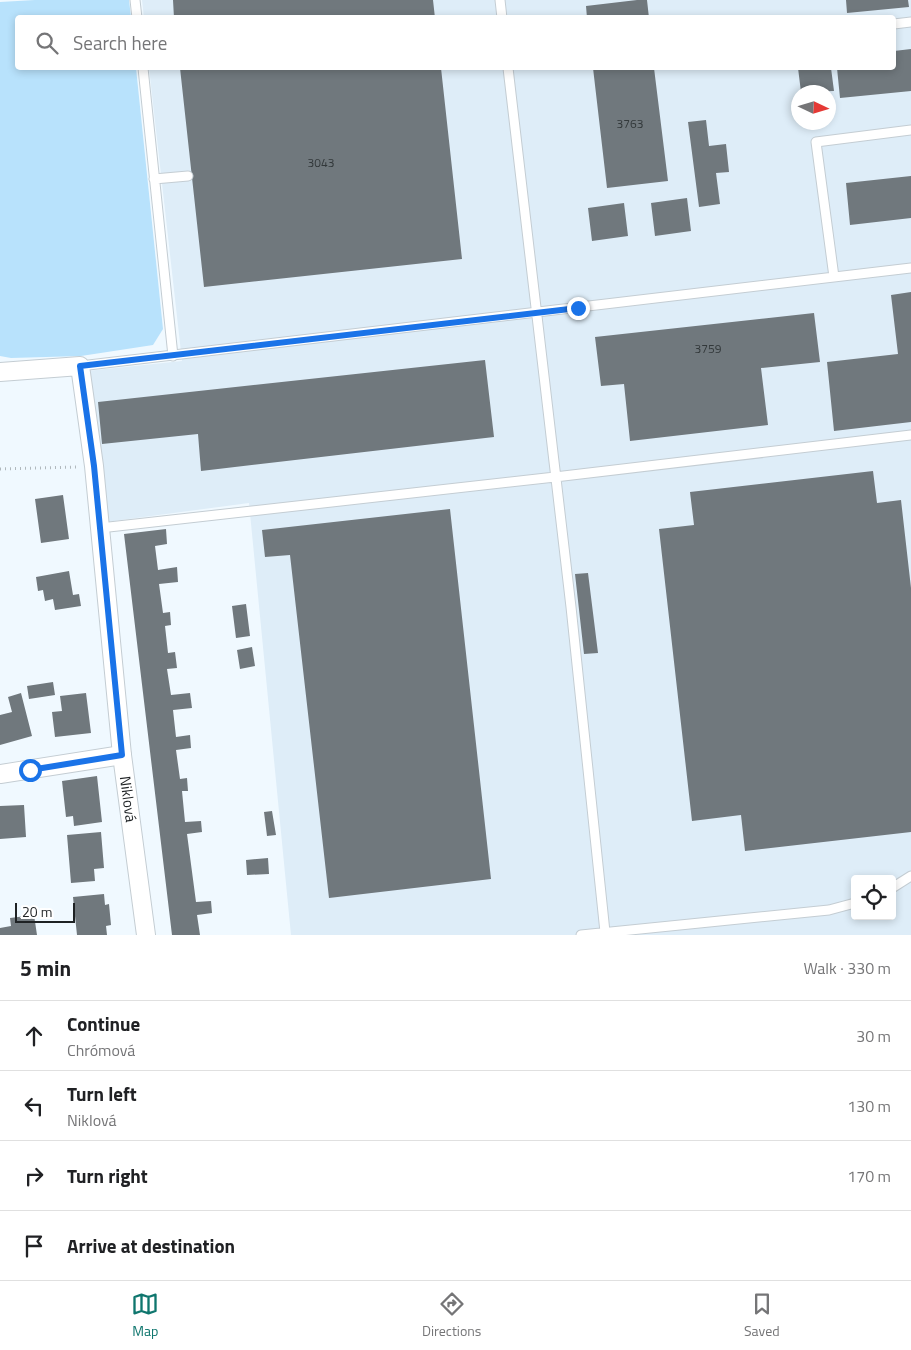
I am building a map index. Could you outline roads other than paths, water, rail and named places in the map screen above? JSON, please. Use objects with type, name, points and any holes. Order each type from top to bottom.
[{"type":"street","points":[[0,372],[80,366]]},
{"type":"street","name":"Niklová","points":[[80,366],[94,466],[122,755],[146,935]]},
{"type":"street","points":[[0,774],[122,755]]},
{"type":"lane","points":[[136,0],[137,15]]},
{"type":"lane","points":[[500,0],[502,15]]},
{"type":"lane","points":[[896,24],[911,22]]},
{"type":"lane","points":[[143,70],[173,356]]},
{"type":"lane","points":[[508,70],[571,607],[605,932]]},
{"type":"lane","points":[[834,277],[816,142],[911,130]]},
{"type":"lane","points":[[154,179],[188,176]]},
{"type":"lane","points":[[80,366],[911,268]]},
{"type":"lane","points":[[100,528],[911,435]]},
{"type":"lane","points":[[896,885],[911,876]]},
{"type":"lane","points":[[581,935],[829,910],[851,903]]}]
